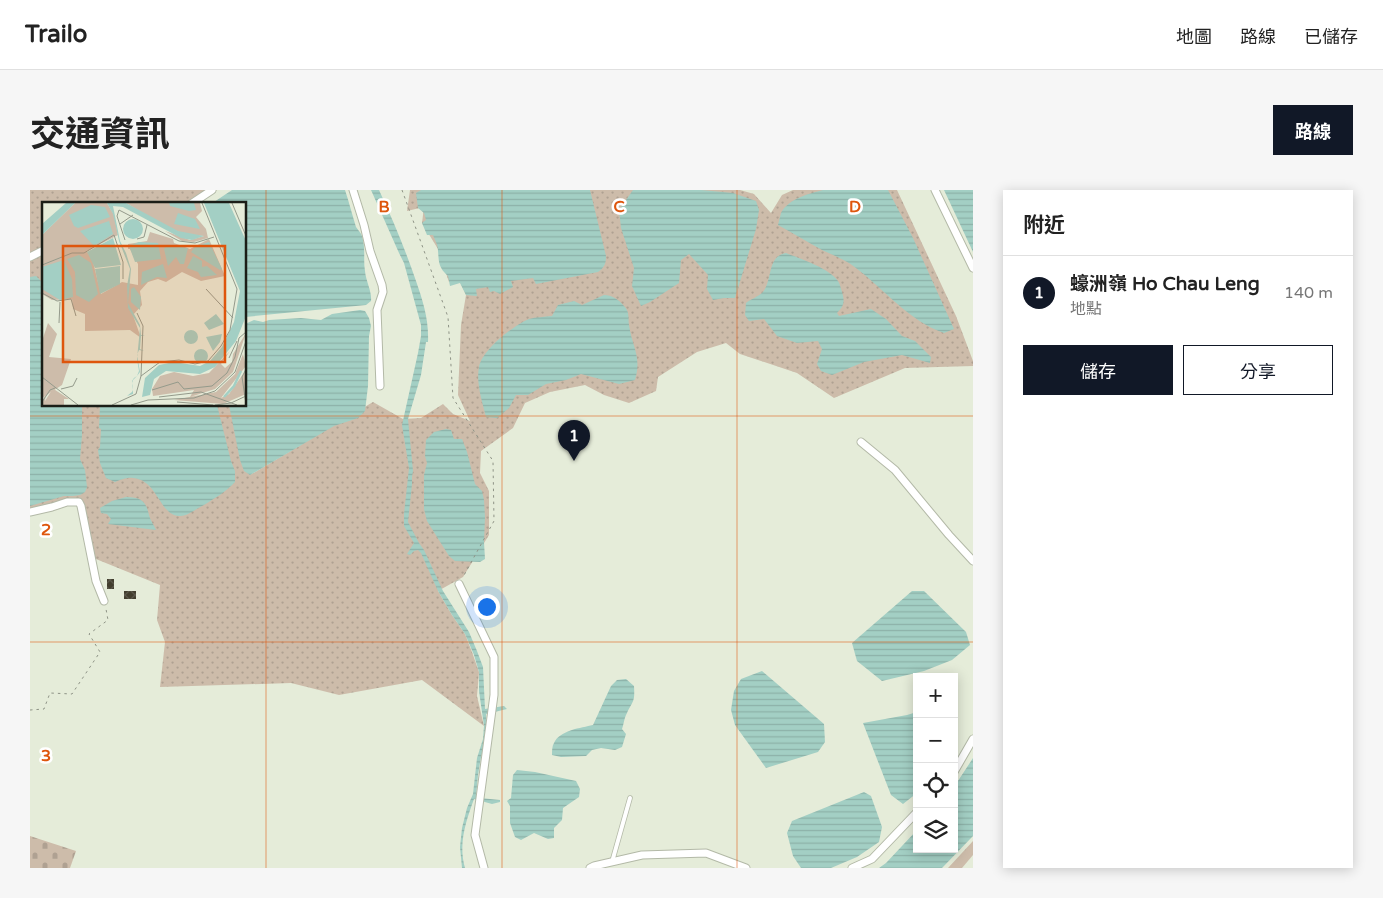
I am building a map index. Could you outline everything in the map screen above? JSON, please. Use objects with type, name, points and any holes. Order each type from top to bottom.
[{"type":"street","points":[[194,202],[212,190]]},
{"type":"street","points":[[353,190],[383,292],[377,310],[380,386]]},
{"type":"street","points":[[935,190],[973,268]]},
{"type":"street","points":[[30,258],[42,251]]},
{"type":"street","points":[[861,442],[895,470],[973,561]]},
{"type":"street","points":[[30,512],[52,508],[67,502],[79,502],[96,581],[104,601]]},
{"type":"street","points":[[460,584],[494,657],[494,695],[475,835],[484,868]]},
{"type":"street","points":[[958,765],[973,739]]},
{"type":"street","points":[[852,868],[872,859],[913,816]]},
{"type":"street","points":[[590,868],[642,856],[706,853],[746,868]]},
{"type":"lane","points":[[612,862],[630,798]]},
{"type":"path","points":[[402,190],[448,317],[452,398],[493,461],[494,521],[460,584]]},
{"type":"path","points":[[30,710],[44,709],[50,693],[72,694],[100,652],[89,634],[108,620],[104,601]]},
{"type":"green space","points":[[30,190],[217,190],[199,202],[42,202],[42,406],[231,406],[250,475],[373,402],[403,419],[421,418],[443,404],[453,414],[470,421],[458,395],[461,325],[466,295],[460,282],[449,282],[438,249],[422,223],[424,207],[407,211],[410,190],[740,190],[754,194],[771,213],[782,195],[793,190],[897,190],[956,316],[973,361],[973,366],[905,368],[834,398],[797,373],[740,354],[726,343],[697,352],[658,377],[656,391],[629,403],[604,395],[585,385],[550,392],[525,403],[513,428],[481,451],[480,473],[489,491],[489,535],[463,577],[438,591],[465,634],[479,672],[477,696],[484,726],[422,680],[339,695],[291,683],[160,687],[165,642],[157,620],[160,585],[91,557],[81,503],[30,511]]},
{"type":"green space","points":[[30,836],[76,851],[70,868],[30,868]]},
{"type":"green space","points":[[973,841],[973,855],[962,868],[948,868]]},
{"type":"water","points":[[232,190],[345,190],[356,227],[362,235],[364,267],[371,301],[366,305],[246,317],[246,202],[214,202]]},
{"type":"water","points":[[371,190],[379,190],[399,235],[421,296],[428,326],[428,342],[426,342],[421,375],[408,419],[413,471],[408,522],[424,550],[443,591],[469,632],[477,651],[483,667],[485,709],[504,706],[507,709],[486,714],[487,736],[481,757],[476,796],[500,800],[500,802],[492,804],[474,799],[463,841],[462,850],[465,868],[462,868],[460,847],[462,828],[473,794],[477,758],[483,739],[484,726],[479,691],[479,672],[465,634],[438,591],[421,553],[418,550],[410,555],[407,554],[414,543],[404,526],[409,468],[402,425],[418,353],[421,325],[404,263]]},
{"type":"water","points":[[421,190],[590,190],[606,256],[605,265],[598,272],[536,284],[533,278],[511,281],[513,287],[500,294],[494,291],[490,292],[488,287],[476,289],[477,296],[466,295],[460,283],[450,286],[448,276],[439,261],[438,249],[433,235],[427,235],[422,223],[426,220],[424,213],[418,208],[416,193]]},
{"type":"water","points":[[633,190],[701,190],[733,193],[756,201],[759,210],[756,229],[735,298],[713,300],[707,289],[708,275],[689,254],[681,260],[679,283],[641,306],[632,286],[634,268],[621,228],[619,210]]},
{"type":"water","points":[[823,190],[888,190],[913,238],[954,329],[944,333],[931,328],[908,313],[852,265],[778,225],[781,213],[794,200]]},
{"type":"water","points":[[944,190],[973,190],[973,252]]},
{"type":"water","points":[[786,253],[822,268],[834,276],[840,285],[844,301],[837,313],[839,316],[871,309],[886,319],[902,336],[915,341],[931,357],[930,363],[902,355],[864,362],[832,375],[821,371],[817,364],[822,349],[818,341],[797,343],[777,336],[764,319],[749,321],[745,315],[746,303],[763,292],[773,263],[780,255]]},
{"type":"water","points":[[36,276],[42,282],[42,406],[82,406],[80,459],[85,470],[87,487],[85,492],[80,495],[64,496],[30,506],[30,277]]},
{"type":"water","points":[[604,295],[617,299],[627,311],[630,333],[637,358],[635,380],[619,384],[581,374],[566,380],[546,384],[528,395],[516,395],[509,408],[497,418],[486,417],[478,373],[481,360],[492,346],[507,332],[529,319],[552,316],[558,305],[574,301],[582,305]]},
{"type":"water","points":[[360,310],[365,311],[369,318],[371,326],[365,411],[358,418],[334,426],[250,475],[244,471],[240,460],[229,406],[246,406],[246,324],[254,320],[263,322],[301,318],[321,320],[332,314]]},
{"type":"water","points":[[100,406],[217,406],[235,471],[235,482],[224,492],[189,514],[179,516],[172,514],[148,485],[141,480],[129,478],[115,482],[106,478],[100,463],[98,450],[100,447],[101,429],[99,428]]},
{"type":"water","points":[[446,429],[451,430],[454,439],[462,439],[475,484],[482,491],[485,517],[485,559],[480,562],[455,561],[449,556],[427,521],[424,509],[424,475],[427,463],[425,456],[426,440],[434,432]]},
{"type":"water","points":[[126,497],[139,499],[144,503],[156,530],[108,524],[111,519],[107,514],[101,513],[100,508],[112,501]]},
{"type":"water","points":[[912,591],[924,591],[966,632],[970,645],[952,660],[924,671],[882,681],[857,661],[852,643]]},
{"type":"water","points":[[762,671],[824,724],[825,742],[818,752],[766,768],[735,725],[731,710],[734,691],[741,679]]},
{"type":"water","points":[[626,679],[634,686],[634,696],[622,729],[626,734],[622,747],[615,750],[601,748],[592,750],[586,756],[561,757],[552,755],[553,744],[561,735],[571,730],[593,725],[611,686],[617,680]]},
{"type":"water","points":[[913,713],[913,796],[903,804],[891,795],[863,723]]},
{"type":"water","points":[[973,758],[973,836],[958,851],[958,808],[958,781]]},
{"type":"water","points":[[517,770],[576,781],[580,789],[579,797],[563,808],[562,820],[554,828],[554,838],[548,839],[534,833],[521,840],[515,837],[510,823],[510,806],[507,801],[511,798],[513,775]]},
{"type":"water","points":[[864,792],[871,796],[882,827],[879,842],[857,857],[831,868],[801,868],[793,856],[787,833],[792,821]]},
{"type":"water","points":[[913,834],[913,853],[957,853],[942,868],[879,868]]},
{"type":"building","points":[[107,579],[114,579],[114,589],[107,589]]},
{"type":"building","points":[[124,591],[136,591],[136,599],[124,599]]},
{"type":"place","name":"蠔洲嶺 Ho Chau Leng","points":[[574,461]]}]
